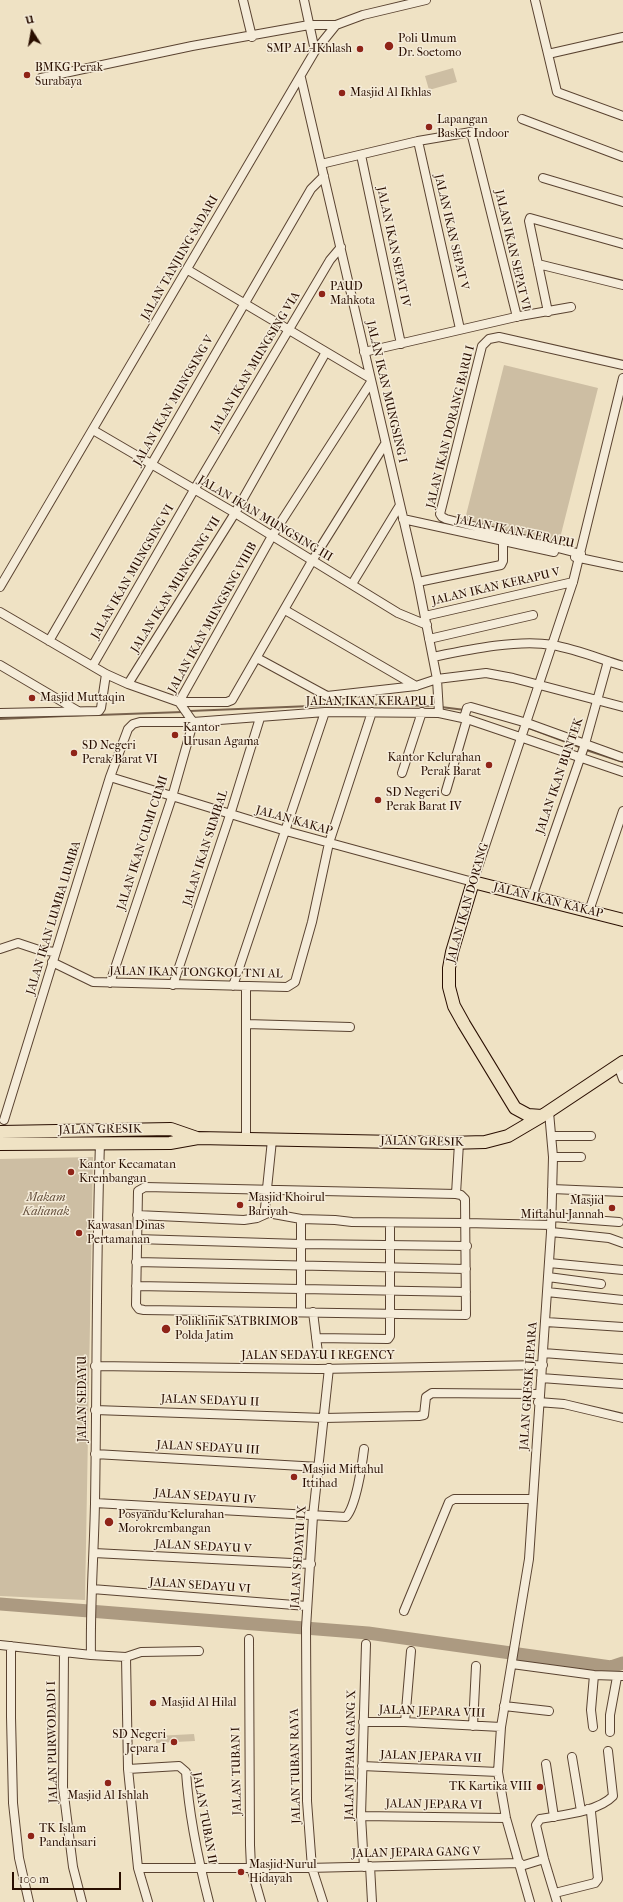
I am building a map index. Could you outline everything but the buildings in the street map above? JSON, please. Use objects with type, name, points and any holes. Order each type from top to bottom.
[{"type":"highway","name":"JALAN IKAN KAKAP","points":[[473,882],[623,920]]},
{"type":"highway","name":"JALAN IKAN DORANG","points":[[473,882],[452,952],[449,968],[449,987],[454,1006],[460,1018],[515,1108]]},
{"type":"highway","name":"JALAN GRESIK","points":[[0,1144],[170,1143],[198,1138],[459,1143],[485,1142],[508,1136],[546,1114],[621,1064]]},
{"type":"highway","points":[[508,1136],[514,1122],[515,1108],[528,1115],[546,1114]]},
{"type":"highway","name":"JALAN GRESIK","points":[[1,1123],[16,1131],[171,1129],[198,1138]]},
{"type":"street","points":[[243,0],[252,37]]},
{"type":"street","points":[[304,0],[315,51]]},
{"type":"street","points":[[41,78],[192,46],[252,37],[309,26],[336,25],[363,15],[426,0]]},
{"type":"street","points":[[535,0],[557,92],[623,116]]},
{"type":"street","name":"JALAN TANJUNG SADARI","points":[[0,587],[188,270],[256,150],[301,78],[315,51],[336,25]]},
{"type":"street","points":[[548,54],[623,37]]},
{"type":"street","name":"JALAN IKAN MUNGSING I","points":[[301,78],[418,582],[437,680],[439,710]]},
{"type":"street","points":[[522,119],[623,157]]},
{"type":"street","name":"JALAN IKAN SEPAT VI","points":[[364,352],[517,317],[471,132],[418,140]]},
{"type":"street","points":[[321,164],[418,140]]},
{"type":"street","name":"JALAN IKAN SEPAT V","points":[[418,140],[460,329]]},
{"type":"street","name":"JALAN IKAN SEPAT IV","points":[[361,155],[401,344]]},
{"type":"street","name":"JALAN IKAN MUNGSING V","points":[[49,641],[311,189],[324,176]]},
{"type":"street","points":[[544,178],[623,202]]},
{"type":"street","points":[[548,312],[529,221],[533,218],[623,244]]},
{"type":"street","name":"JALAN IKAN MUNGSING VIA","points":[[194,490],[330,260],[341,247]]},
{"type":"street","points":[[538,264],[623,285]]},
{"type":"street","points":[[188,270],[326,352],[370,380]]},
{"type":"street","points":[[517,317],[571,307]]},
{"type":"street","name":"JALAN IKAN DORANG BARU I","points":[[580,556],[446,519],[440,514],[482,346],[489,339],[499,337],[623,365]]},
{"type":"street","name":"JALAN IKAN MUNGSING VII","points":[[128,684],[235,513],[326,352]]},
{"type":"street","points":[[527,724],[573,582],[623,378]]},
{"type":"street","name":"JALAN IKAN MUNGSING VIIIB","points":[[192,722],[184,712],[179,702],[272,536],[370,380]]},
{"type":"street","name":"JALAN IKAN MUNGSING III","points":[[93,430],[235,513],[312,562],[352,584],[398,613],[426,626]]},
{"type":"street","points":[[0,612],[93,665],[106,674],[128,684],[179,702],[227,702],[232,700],[312,562],[385,444]]},
{"type":"street","name":"JALAN IKAN MUNGSING VI","points":[[93,665],[194,490]]},
{"type":"street","points":[[352,584],[400,505]]},
{"type":"street","name":"JALAN IKAN KERAPU","points":[[403,519],[503,542],[580,556],[623,567]]},
{"type":"street","points":[[418,582],[501,565],[503,561],[503,542]]},
{"type":"street","name":"JALAN IKAN KERAPU V","points":[[425,616],[573,582]]},
{"type":"street","points":[[285,610],[416,686]]},
{"type":"street","points":[[429,639],[533,615]]},
{"type":"street","points":[[433,656],[465,650],[500,646],[532,644],[552,645],[623,666]]},
{"type":"street","points":[[257,658],[319,694],[327,696],[416,686],[437,680],[486,673],[513,678],[623,707]]},
{"type":"street","name":"JALAN IKAN BUNTEK","points":[[532,897],[582,751],[608,661]]},
{"type":"street","points":[[0,665],[79,712]]},
{"type":"street","points":[[0,713],[96,711],[101,708],[106,674]]},
{"type":"street","points":[[446,791],[467,708],[471,707],[527,724],[582,751],[621,757]]},
{"type":"street","name":"JALAN IKAN KERAPU I","points":[[133,724],[140,722],[192,722],[260,718],[325,712],[422,712],[439,710],[521,736],[582,751],[623,772]]},
{"type":"street","points":[[233,986],[325,712]]},
{"type":"street","name":"JALAN IKAN TONGKOL TNI AL","points":[[52,962],[93,982],[287,988],[295,982],[312,922],[329,843],[372,712]]},
{"type":"street","points":[[402,773],[422,712]]},
{"type":"street","name":"JALAN IKAN SUMBAL","points":[[173,984],[230,815],[260,718]]},
{"type":"street","name":"JALAN IKAN CUMI CUMI","points":[[110,983],[172,797],[192,722]]},
{"type":"street","name":"JALAN IKAN LUMBA LUMBA","points":[[1,1123],[110,777],[128,729],[133,724]]},
{"type":"street","name":"JALAN IKAN DORANG","points":[[473,882],[521,736],[527,724]]},
{"type":"street","name":"JALAN KAKAP","points":[[110,777],[230,815],[473,882]]},
{"type":"street","points":[[589,911],[623,811]]},
{"type":"street","points":[[0,948],[18,943],[39,950],[55,952]]},
{"type":"street","points":[[246,986],[246,1140]]},
{"type":"street","points":[[246,1024],[350,1027]]},
{"type":"street","points":[[621,1064],[623,1080]]},
{"type":"street","name":"JALAN GRESIK JEPARA","points":[[530,1902],[521,1864],[506,1818],[498,1772],[504,1706],[529,1559],[541,1365],[546,1322],[551,1225],[553,1157],[552,1136],[546,1114]]},
{"type":"street","points":[[552,1136],[591,1136]]},
{"type":"street","points":[[268,1213],[265,1208],[272,1140]]},
{"type":"street","name":"JALAN SEDAYU","points":[[91,1655],[90,1615],[92,1605],[95,1503],[96,1250],[100,1143]]},
{"type":"street","points":[[456,1194],[459,1143]]},
{"type":"street","points":[[553,1157],[581,1157]]},
{"type":"street","points":[[145,1187],[456,1194],[461,1195],[465,1199],[467,1246],[466,1315],[301,1311],[144,1310],[139,1309],[136,1305],[138,1191],[145,1187]]},
{"type":"street","points":[[552,1189],[623,1192]]},
{"type":"street","points":[[137,1215],[244,1220],[257,1218],[268,1213],[301,1219],[352,1222],[551,1225],[619,1222]]},
{"type":"street","points":[[301,1219],[301,1311]]},
{"type":"street","points":[[551,1225],[609,1238],[623,1243]]},
{"type":"street","points":[[316,1338],[388,1340],[390,1336],[391,1291],[389,1267],[390,1228]]},
{"type":"street","points":[[136,1239],[301,1244],[467,1246]]},
{"type":"street","points":[[136,1262],[466,1269]]},
{"type":"street","points":[[549,1263],[623,1270]]},
{"type":"street","points":[[548,1277],[602,1284]]},
{"type":"street","points":[[136,1286],[466,1292]]},
{"type":"street","points":[[547,1292],[623,1300]]},
{"type":"street","points":[[313,1312],[318,1353]]},
{"type":"street","points":[[546,1322],[623,1327]]},
{"type":"street","points":[[543,1353],[623,1359]]},
{"type":"street","name":"JALAN SEDAYU I REGENCY","points":[[96,1366],[328,1368],[541,1365]]},
{"type":"street","name":"JALAN SEDAYU IX","points":[[306,1628],[313,1516],[328,1368]]},
{"type":"street","points":[[541,1378],[623,1384]]},
{"type":"street","name":"JALAN SEDAYU II","points":[[95,1410],[324,1418],[423,1416],[426,1396],[432,1393],[539,1398]]},
{"type":"street","points":[[539,1398],[623,1417]]},
{"type":"street","name":"JALAN SEDAYU IV","points":[[95,1503],[347,1517],[356,1491],[364,1449]]},
{"type":"street","name":"JALAN SEDAYU III","points":[[95,1454],[319,1467]]},
{"type":"street","points":[[404,1611],[449,1502],[454,1499],[533,1499]]},
{"type":"street","name":"JALAN SEDAYU V","points":[[94,1553],[311,1564]]},
{"type":"street","name":"JALAN SEDAYU VI","points":[[92,1589],[307,1606]]},
{"type":"street","name":"JALAN TUBAN RAYA","points":[[306,1628],[307,1801],[312,1868],[323,1902]]},
{"type":"street","name":"JALAN TUBAN I","points":[[248,1639],[252,1867],[261,1902]]},
{"type":"street","name":"JALAN JEPARA GANG X","points":[[366,1644],[361,1816],[372,1902]]},
{"type":"street","points":[[0,1645],[91,1655],[126,1657],[141,1652],[199,1651]]},
{"type":"street","points":[[11,1646],[10,1717],[13,1803],[19,1858],[29,1902]]},
{"type":"street","name":"JALAN PURWODADI I","points":[[64,1652],[63,1786],[73,1867],[82,1902]]},
{"type":"street","points":[[405,1722],[411,1652]]},
{"type":"street","points":[[126,1657],[128,1769],[138,1868],[148,1902]]},
{"type":"street","points":[[512,1663],[594,1675],[620,1676],[610,1715],[610,1732]]},
{"type":"street","points":[[473,1726],[476,1666]]},
{"type":"street","points":[[593,1727],[591,1710],[594,1675]]},
{"type":"street","points":[[504,1706],[549,1711]]},
{"type":"street","name":"JALAN JEPARA VIII","points":[[363,1722],[405,1722],[501,1727]]},
{"type":"street","points":[[557,1902],[544,1859],[536,1825],[540,1820],[603,1804],[613,1796],[608,1751]]},
{"type":"street","points":[[572,1757],[584,1810]]},
{"type":"street","points":[[546,1764],[554,1817]]},
{"type":"street","name":"JALAN TUBAN II","points":[[128,1769],[179,1766],[186,1772],[188,1796],[200,1868],[209,1902]]},
{"type":"street","name":"JALAN JEPARA VII","points":[[362,1766],[498,1772]]},
{"type":"street","points":[[555,1893],[595,1884],[598,1879],[591,1812],[584,1810]]},
{"type":"street","name":"JALAN JEPARA VI","points":[[361,1816],[506,1818]]},
{"type":"street","name":"JALAN JEPARA GANG V","points":[[138,1868],[312,1868],[521,1864],[544,1859]]},
{"type":"green space","points":[[453,68],[457,82],[429,90],[425,76]]},
{"type":"green space","points":[[504,365],[598,388],[559,542],[465,519]]},
{"type":"green space","name":"Makam Kalianak","points":[[93,1157],[85,1600],[0,1596],[0,1159]]},
{"type":"green space","points":[[194,1734],[195,1741],[156,1743],[156,1736]]},
{"type":"waterway","points":[[190,711],[359,704],[437,706]]},
{"type":"waterway","points":[[441,707],[465,710]]},
{"type":"waterway","points":[[98,715],[183,712]]},
{"type":"waterway","points":[[0,719],[87,715]]},
{"type":"waterway","points":[[526,727],[582,748]]},
{"type":"waterway","points":[[586,750],[623,762]]},
{"type":"waterway","points":[[0,1604],[368,1633],[611,1667],[623,1663]]},
{"type":"place","name":"Poli Umum Dr. Soetomo","points":[[389,46]]},
{"type":"place","name":"SMP AL-IKhlash","points":[[360,49]]},
{"type":"place","name":"BMKG Perak Surabaya","points":[[27,75]]},
{"type":"place","name":"Masjid Al Ikhlas","points":[[342,93]]},
{"type":"place","name":"Lapangan Basket Indoor","points":[[429,127]]},
{"type":"place","name":"PAUD Mahkota","points":[[322,294]]},
{"type":"place","name":"Masjid Muttaqin","points":[[32,698]]},
{"type":"place","name":"Kantor Urusan Agama","points":[[175,735]]},
{"type":"place","name":"SD Negeri Perak Barat VI","points":[[74,753]]},
{"type":"place","name":"Kantor Kelurahan Perak Barat","points":[[489,765]]},
{"type":"place","name":"SD Negeri Perak Barat IV","points":[[378,800]]},
{"type":"place","name":"Kantor Kecamatan Krembangan","points":[[71,1172]]},
{"type":"place","name":"Masjid Khoirul Bariyah","points":[[240,1205]]},
{"type":"place","name":"Masjid Miftahul Jannah","points":[[612,1208]]},
{"type":"place","name":"Kawasan Dinas Pertamanan","points":[[79,1233]]},
{"type":"place","name":"Poliklinik SATBRIMOB Polda Jatim","points":[[166,1329]]},
{"type":"place","name":"Masjid Miftahul Ittihad","points":[[294,1477]]},
{"type":"place","name":"Posyandu Kelurahan Morokrembangan","points":[[109,1522]]},
{"type":"place","name":"Masjid Al Hilal","points":[[153,1703]]},
{"type":"place","name":"SD Negeri Jepara I","points":[[174,1742]]},
{"type":"place","name":"Masjid Al Ishlah","points":[[108,1783]]},
{"type":"place","name":"TK Kartika VIII","points":[[540,1787]]},
{"type":"place","name":"TK Islam Pandansari","points":[[31,1836]]},
{"type":"place","name":"Masjid Nurul Hidayah","points":[[241,1872]]}]
